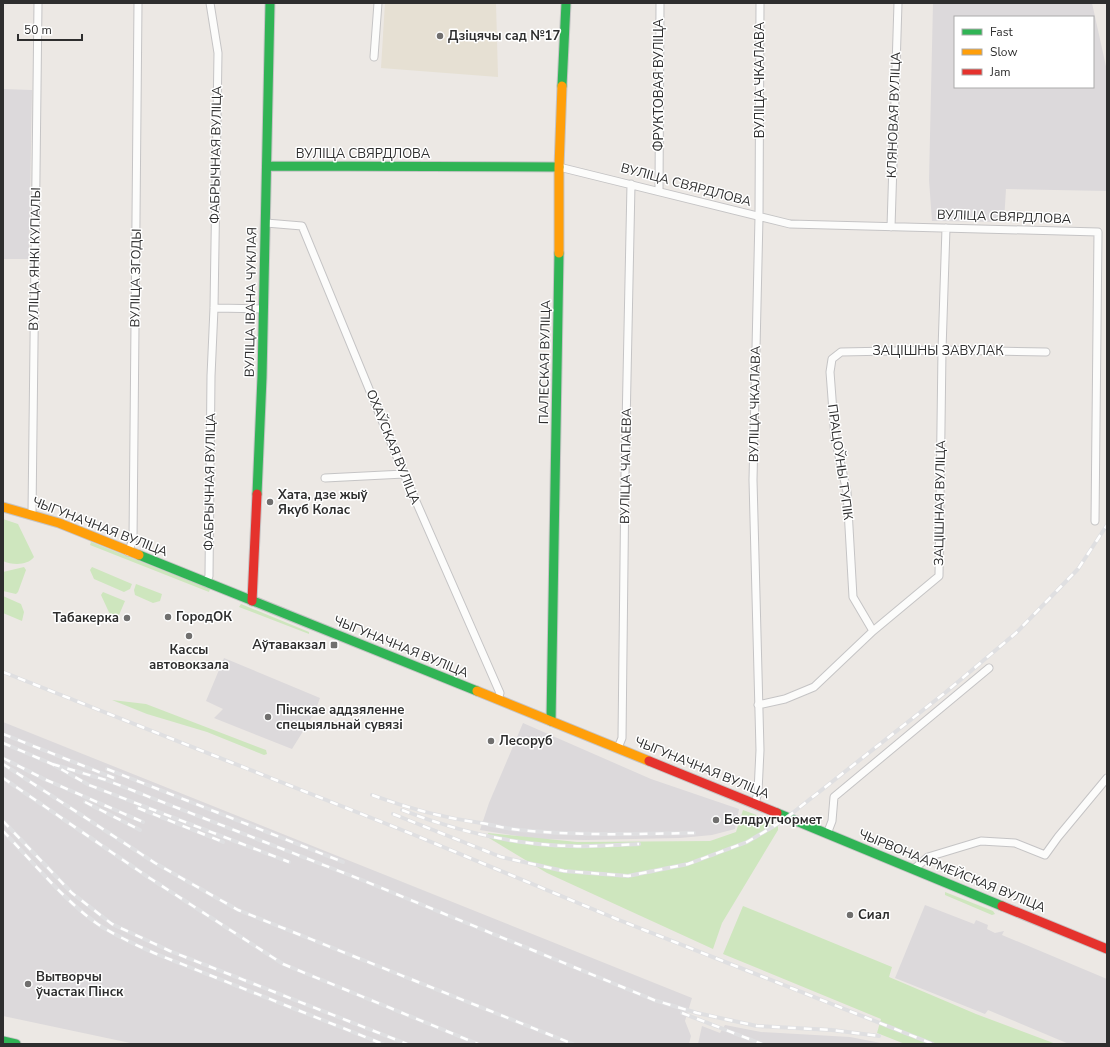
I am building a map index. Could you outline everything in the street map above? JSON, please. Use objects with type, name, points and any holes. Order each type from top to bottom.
[{"type":"street","name":"ВУЛІЦА ЯНКІ КУПАЛЫ","points":[[32,514],[38,3]]},
{"type":"street","name":"ВУЛІЦА ЗГОДЫ","points":[[128,552],[133,540],[138,3]]},
{"type":"street","name":"ФАБРЫЧНАЯ ВУЛІЦА","points":[[206,583],[209,576],[211,376],[214,308],[218,53],[210,3]]},
{"type":"street","name":"ВУЛІЦА ІВАНА ЧУКЛАЯ","points":[[252,602],[262,377],[268,166],[270,3]]},
{"type":"street","points":[[374,57],[378,3]]},
{"type":"street","name":"ПАЛЕСКАЯ ВУЛІЦА","points":[[551,721],[559,300],[558,167],[566,3]]},
{"type":"street","name":"ФРУКТОВАЯ ВУЛІЦА","points":[[659,191],[660,3]]},
{"type":"street","name":"ВУЛІЦА ЧКАЛАВА","points":[[756,804],[760,750],[753,480],[759,217],[760,3]]},
{"type":"street","name":"КЛЯНОВАЯ ВУЛІЦА","points":[[891,227],[898,3]]},
{"type":"street","name":"ВУЛІЦА СВЯРДЛОВА","points":[[268,166],[558,167],[790,224],[1098,232],[1095,522]]},
{"type":"street","name":"ВУЛІЦА ЧАПАЕВА","points":[[618,748],[622,738],[625,468],[632,184]]},
{"type":"street","name":"ОХАЎСКАЯ ВУЛІЦА","points":[[266,223],[302,226],[404,474],[500,694],[498,700]]},
{"type":"street","name":"ЗАЦІШНАЯ ВУЛІЦА","points":[[758,706],[785,699],[814,687],[873,631],[939,576],[942,350],[946,228]]},
{"type":"street","points":[[214,308],[263,309]]},
{"type":"street","name":"ЗАЦІШНЫ ЗАВУЛАК","points":[[832,359],[841,352],[942,350],[1046,352]]},
{"type":"street","name":"ПРАЦОЎНЫ ТУПІК","points":[[832,359],[830,372],[834,438],[847,492],[854,597],[873,631]]},
{"type":"street","points":[[326,478],[404,474]]},
{"type":"street","name":"ЧЫГУНАЧНАЯ ВУЛІЦА","points":[[3,507],[32,514],[787,817]]},
{"type":"street","points":[[827,834],[832,821],[834,797],[989,668]]},
{"type":"street","points":[[914,869],[928,857],[981,841],[1015,843],[1045,855],[1107,778]]},
{"type":"street","name":"ЧЫРВОНААРМЕЙСКАЯ ВУЛІЦА","points":[[787,817],[1107,949]]},
{"type":"street","points":[[3,1041],[16,1044]]},
{"type":"shaded area","name":"Дзіцячы сад №17","points":[[385,3],[496,3],[498,77],[381,68]]},
{"type":"shaded area","points":[[933,3],[1092,3],[1107,71],[1107,191],[1006,189],[1004,222],[932,221],[929,180]]},
{"type":"shaded area","points":[[3,89],[32,90],[29,259],[3,259]]},
{"type":"shaded area","points":[[224,658],[320,698],[315,712],[292,749],[214,718],[223,709],[206,701]]},
{"type":"shaded area","points":[[3,722],[692,998],[685,1021],[691,1036],[689,1044],[135,1044],[3,1016]]},
{"type":"shaded area","points":[[523,723],[651,779],[739,809],[735,829],[712,835],[680,838],[586,840],[537,839],[480,830],[489,803]]},
{"type":"shaded area","points":[[925,905],[974,924],[976,920],[988,925],[987,929],[995,933],[1004,931],[1002,935],[1107,979],[1107,1044],[1069,1044],[988,1010],[985,1014],[895,978]]},
{"type":"shaded area","points":[[725,1025],[761,1032],[850,1037],[886,1044],[698,1044],[702,1026],[720,1033]]},
{"type":"green space","points":[[3,519],[18,524],[34,557],[31,560],[19,564],[3,561]]},
{"type":"green space","points":[[91,542],[210,589],[209,592],[90,545]]},
{"type":"green space","points":[[24,567],[26,570],[18,592],[16,594],[3,591],[3,572]]},
{"type":"green space","points":[[92,567],[132,584],[130,589],[124,592],[94,579],[90,570]]},
{"type":"green space","points":[[136,584],[162,594],[160,601],[153,603],[135,595],[134,590]]},
{"type":"green space","points":[[103,592],[125,601],[116,622],[113,621],[101,595]]},
{"type":"green space","points":[[3,596],[21,604],[24,612],[22,621],[3,613]]},
{"type":"green space","points":[[241,604],[309,632],[309,634],[239,607]]},
{"type":"green space","points":[[112,700],[146,704],[266,750],[267,754],[264,755],[207,732],[147,714]]},
{"type":"green space","points":[[743,810],[770,820],[778,826],[778,830],[722,923],[713,949],[547,873],[489,838],[488,833],[577,842],[710,841],[736,832]]},
{"type":"green space","points":[[945,892],[993,911],[995,914],[992,915],[945,895]]},
{"type":"green space","points":[[743,906],[892,967],[889,977],[976,1014],[1056,1044],[905,1044],[877,1033],[881,1019],[723,954]]},
{"type":"railway","points":[[393,814],[501,857],[564,871],[628,876],[688,864],[747,842],[781,822],[946,692],[1016,633],[1078,569],[1107,525]]},
{"type":"railway","points":[[3,672],[412,834],[619,920],[933,1044]]},
{"type":"railway","points":[[3,734],[114,778]]},
{"type":"railway","points":[[3,743],[52,764],[89,785],[289,862]]},
{"type":"railway","points":[[3,758],[44,779],[143,822]]},
{"type":"railway","points":[[3,764],[155,863],[238,910],[573,1044]]},
{"type":"railway","points":[[52,764],[106,780],[362,880],[654,1000],[697,1013],[757,1026],[832,1030],[879,1036]]},
{"type":"railway","points":[[107,769],[343,862]]},
{"type":"railway","points":[[3,778],[148,877],[283,964],[478,1044]]},
{"type":"railway","points":[[372,795],[439,815],[505,828],[541,832],[585,834],[694,833]]},
{"type":"railway","points":[[85,802],[140,830]]},
{"type":"railway","points":[[138,808],[223,842]]},
{"type":"railway","points":[[402,810],[422,818],[486,836],[507,840],[550,845],[580,846],[639,844]]},
{"type":"railway","points":[[3,821],[72,893],[112,924],[170,951],[407,1044]]},
{"type":"railway","points":[[3,831],[63,895],[89,918],[108,931],[154,953],[383,1044]]},
{"type":"railway","points":[[682,1013],[762,1044]]},
{"type":"traffic: fast","points":[[257,494],[262,377],[270,3]]},
{"type":"traffic: fast","points":[[562,86],[566,3]]},
{"type":"traffic: fast","points":[[268,166],[559,167]]},
{"type":"traffic: fast","points":[[551,721],[559,253]]},
{"type":"traffic: fast","points":[[139,555],[477,691]]},
{"type":"traffic: fast","points":[[777,813],[1002,906]]},
{"type":"traffic: fast","points":[[3,1041],[16,1044]]},
{"type":"traffic: slow","points":[[559,253],[559,167],[562,86]]},
{"type":"traffic: slow","points":[[3,507],[59,523],[139,555]]},
{"type":"traffic: slow","points":[[477,691],[649,761]]},
{"type":"traffic: jam","points":[[252,601],[257,494]]},
{"type":"traffic: jam","points":[[649,761],[777,813]]},
{"type":"traffic: jam","points":[[1002,906],[1107,949]]},
{"type":"place","name":"Дзіцячы сад №17","points":[[440,36]]},
{"type":"place","name":"Хата, дзе жыў Якуб Колас","points":[[270,502]]},
{"type":"place","name":"ГородОК","points":[[168,617]]},
{"type":"place","name":"Табакерка","points":[[127,618]]},
{"type":"place","name":"Кассы автовокзала","points":[[189,636]]},
{"type":"place","name":"Аўтавакзал","points":[[334,645]]},
{"type":"place","name":"Пінскае аддзяленне спецыяльнай сувязі","points":[[268,717]]},
{"type":"place","name":"Лесоруб","points":[[491,741]]},
{"type":"place","name":"Белдругчормет","points":[[716,820]]},
{"type":"place","name":"Сиал","points":[[850,915]]},
{"type":"place","name":"Вытворчы ўчастак Пінск","points":[[28,984]]}]
